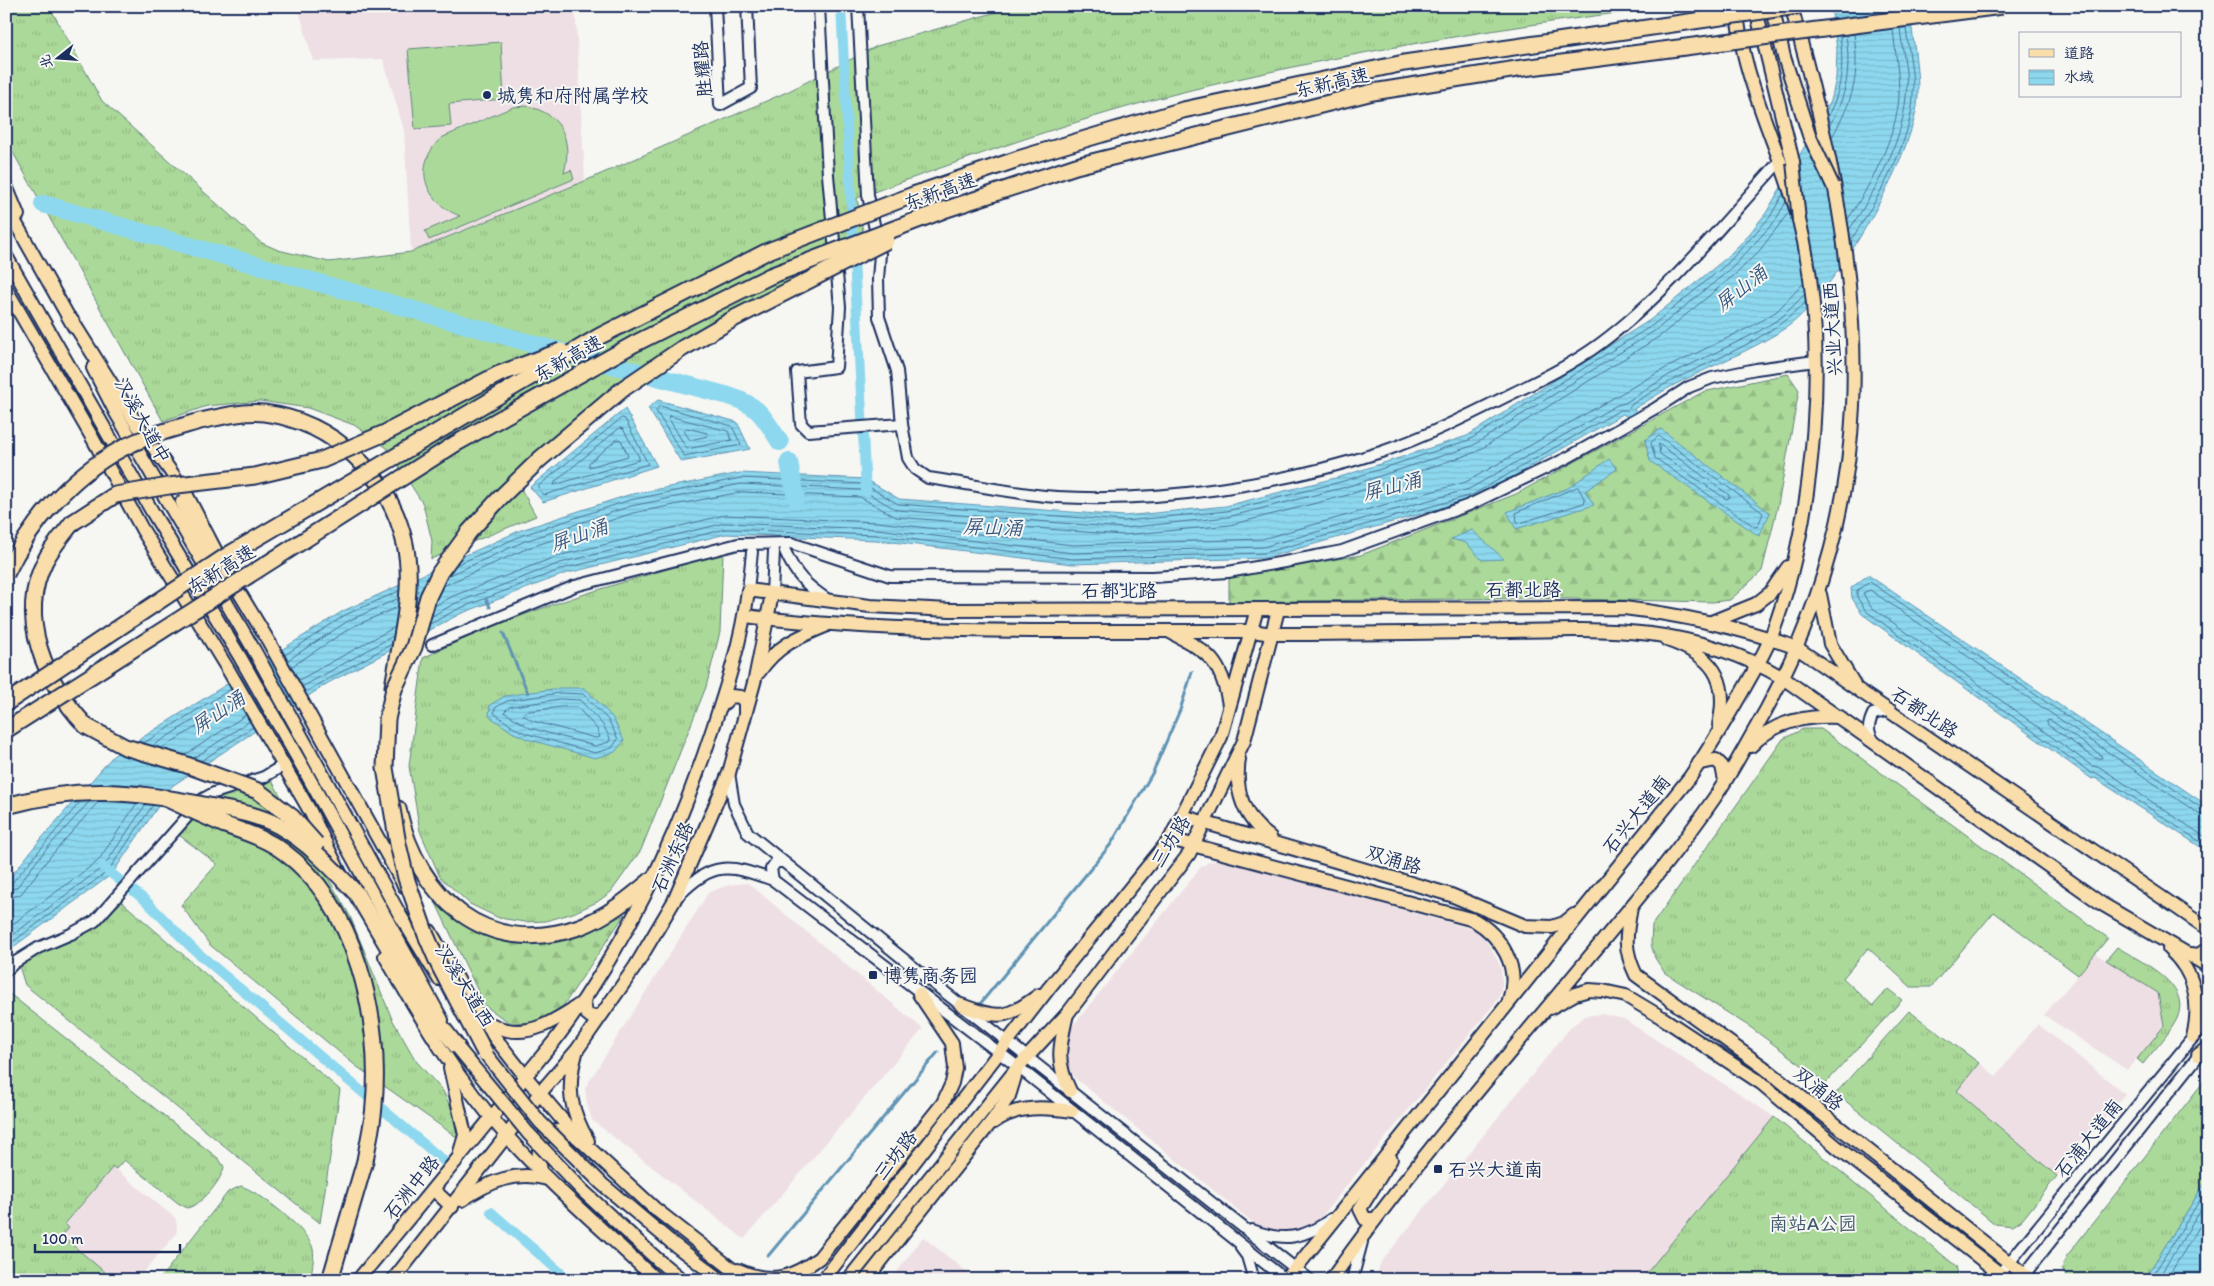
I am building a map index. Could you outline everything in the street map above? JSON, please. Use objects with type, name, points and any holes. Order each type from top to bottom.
[{"type":"highway","name":"东新高速","points":[[6,730],[455,444],[634,344],[770,276],[944,210],[1076,166],[1373,92],[1523,68],[2002,6]]},
{"type":"highway","name":"东新高速","points":[[6,704],[228,555],[600,336],[786,244],[913,195],[1018,159],[1183,110],[1404,63],[1795,8]]},
{"type":"highway","points":[[656,876],[624,903],[580,926],[560,932],[512,935],[487,928],[462,915],[429,882],[408,844],[391,770],[387,719],[394,689],[414,648],[428,597],[440,572],[486,512],[540,459],[624,388],[684,348],[735,318],[944,210]]},
{"type":"highway","points":[[458,1048],[416,994],[356,893],[292,817],[258,791],[184,764],[125,747],[86,726],[70,709],[45,667],[34,620],[41,571],[46,559],[72,523],[116,495],[169,486],[255,476],[322,460],[385,432],[499,374],[600,336]]},
{"type":"highway","points":[[6,574],[23,543],[41,517],[61,494],[121,449],[154,435],[200,421],[233,415],[263,413],[322,431],[353,453],[374,477],[393,506],[405,545],[407,573],[405,610],[387,719],[385,768],[406,878],[439,965],[486,1053]]},
{"type":"highway","points":[[6,806],[59,794],[95,791],[163,797],[244,813],[277,825],[324,859],[356,893]]},
{"type":"highway","points":[[163,797],[259,838],[282,851],[309,874],[330,901],[359,968],[367,997],[373,1033],[374,1106],[365,1161],[330,1280]]},
{"type":"main road","name":"兴业大道西","points":[[1735,6],[1746,62],[1799,220],[1807,261],[1815,361],[1815,414],[1805,507],[1793,560],[1770,639]]},
{"type":"main road","points":[[1755,6],[1793,162],[1799,220]]},
{"type":"main road","points":[[1772,6],[1788,73],[1809,135],[1833,186]]},
{"type":"main road","name":"兴业大道西","points":[[1795,8],[1820,115],[1833,186],[1847,272],[1854,354],[1850,444],[1832,548],[1819,591],[1797,648]]},
{"type":"main road","points":[[6,186],[35,256]]},
{"type":"main road","name":"汉溪大道中","points":[[6,206],[71,319],[116,413],[254,650]]},
{"type":"main road","name":"汉溪大道中","points":[[6,256],[153,513],[240,657]]},
{"type":"main road","points":[[6,263],[34,303],[93,439]]},
{"type":"main road","points":[[6,289],[142,528],[229,671],[268,742],[310,811],[364,918],[420,1017],[448,1060],[506,1135],[545,1175],[656,1280]]},
{"type":"main road","points":[[71,319],[136,424],[184,490],[224,567],[309,712],[354,797],[481,1020],[525,1076],[576,1136],[598,1158],[654,1208],[746,1280]]},
{"type":"main road","points":[[163,461],[204,551],[254,650]]},
{"type":"main road","points":[[153,513],[229,671]]},
{"type":"main road","points":[[1709,623],[1756,604],[1770,593],[1793,560]]},
{"type":"main road","name":"石都北路","points":[[748,590],[870,606],[950,610],[1624,608],[1661,612],[1709,623],[1797,648],[1891,710],[2207,927]]},
{"type":"main road","name":"石洲东路","points":[[492,1118],[584,1002],[614,953],[656,876],[697,776],[721,706],[745,616],[748,590]]},
{"type":"main road","points":[[1819,591],[1830,644],[1857,688]]},
{"type":"main road","name":"石洲东路","points":[[506,1135],[577,1050],[635,967],[674,901],[729,773],[755,679],[772,594]]},
{"type":"main road","points":[[870,606],[859,612],[859,620],[862,625],[870,627]]},
{"type":"main road","points":[[1144,608],[1154,612],[1158,617],[1157,627],[1147,632]]},
{"type":"main road","name":"三坊路","points":[[823,1280],[1049,988],[1170,839],[1221,736],[1257,609]]},
{"type":"main road","name":"三坊路","points":[[1018,1067],[1068,1013],[1195,845],[1242,746],[1278,610]]},
{"type":"main road","points":[[1382,610],[1374,613],[1370,618],[1370,626],[1374,631],[1382,634]]},
{"type":"main road","points":[[1646,632],[1662,631],[1668,628],[1670,622],[1661,612]]},
{"type":"main road","points":[[745,616],[827,625],[870,627],[1252,632],[1272,634],[1382,634],[1613,629],[1688,639],[1758,663],[1784,678],[2102,904],[2160,940],[2190,954],[2208,966]]},
{"type":"main road","points":[[755,679],[770,657],[781,647],[804,634],[827,625]]},
{"type":"main road","points":[[1168,631],[1195,645],[1216,662],[1223,677],[1230,708]]},
{"type":"main road","points":[[1646,632],[1700,655],[1714,669],[1722,685],[1723,709],[1716,738]]},
{"type":"main road","name":"石兴大道南","points":[[1285,1280],[1699,763],[1716,738],[1770,639]]},
{"type":"main road","points":[[1331,1280],[1374,1219],[1631,906],[1714,798],[1739,759],[1784,678],[1797,648]]},
{"type":"main road","name":"汉溪大道西","points":[[254,650],[400,915],[486,1053],[540,1122],[602,1184],[671,1242],[721,1280]]},
{"type":"main road","name":"汉溪大道西","points":[[240,657],[458,1048],[528,1134],[576,1184],[682,1280]]},
{"type":"main road","points":[[721,706],[731,696],[741,697],[745,702],[745,714]]},
{"type":"main road","points":[[1739,759],[1763,733],[1782,724],[1814,715],[1840,717]]},
{"type":"main road","points":[[1221,736],[1227,728],[1239,726],[1243,732],[1238,786],[1242,802],[1256,827],[1281,844]]},
{"type":"main road","points":[[1699,763],[1716,760],[1722,766],[1725,781]]},
{"type":"main road","name":"双涌路","points":[[1182,816],[1451,895],[1525,926],[1552,927],[1564,923],[1588,904]]},
{"type":"main road","name":"双涌路","points":[[1170,839],[1474,920],[1490,930],[1506,952],[1512,977],[1512,990],[1507,1005]]},
{"type":"main road","name":"双涌路","points":[[1631,906],[1625,938],[1628,957],[1636,975],[1766,1069],[2010,1261],[2025,1278]]},
{"type":"main road","points":[[2160,940],[2180,958],[2190,974],[2197,1005],[2192,1037]]},
{"type":"main road","points":[[2190,954],[2199,954],[2208,948]]},
{"type":"main road","points":[[961,1005],[991,1016],[1001,1015],[1019,1008],[1049,988]]},
{"type":"main road","name":"双涌路","points":[[1544,1011],[1575,994],[1589,990],[1626,996],[1761,1083],[2001,1278]]},
{"type":"main road","points":[[807,1280],[819,1258],[943,1103],[952,1083],[955,1068],[952,1044],[923,996]]},
{"type":"main road","points":[[481,1020],[507,1030],[533,1029],[547,1025],[584,1002],[586,1013],[591,1017],[601,1015]]},
{"type":"main road","points":[[1068,1013],[1059,1053],[1062,1075],[1070,1091]]},
{"type":"main road","points":[[577,1050],[569,1078],[573,1105],[578,1123],[598,1158]]},
{"type":"main road","points":[[448,1060],[465,1135],[456,1161]]},
{"type":"main road","points":[[866,1280],[1009,1096],[1018,1067]]},
{"type":"main road","points":[[848,1280],[1018,1067]]},
{"type":"main road","points":[[986,1128],[1001,1117],[1020,1110],[1055,1108],[1072,1111]]},
{"type":"main road","name":"石洲中路","points":[[358,1280],[492,1118]]},
{"type":"main road","points":[[545,1175],[537,1155],[540,1142],[548,1134],[558,1130],[576,1136]]},
{"type":"main road","points":[[1374,1219],[1365,1219],[1360,1209],[1386,1170],[1406,1130]]},
{"type":"main road","points":[[393,1280],[452,1207],[506,1135]]},
{"type":"main road","points":[[452,1207],[481,1186],[502,1179],[545,1175]]},
{"type":"main road","points":[[434,1190],[452,1207]]},
{"type":"main road","points":[[726,1264],[747,1274],[786,1277],[798,1273],[819,1258]]},
{"type":"street","name":"胜耀路","points":[[715,6],[720,104],[751,88],[747,6]]},
{"type":"street","points":[[819,6],[828,175],[840,307],[836,367],[797,372],[801,424],[808,431],[902,424]]},
{"type":"street","points":[[858,6],[868,195],[880,254],[878,279],[880,317],[897,371],[902,424],[908,458],[915,469],[928,478],[1057,497],[1151,495],[1217,489],[1304,473],[1381,451],[1456,422],[1553,373],[1600,344],[1643,309],[1782,167]]},
{"type":"street","points":[[432,645],[575,586],[738,544],[791,543],[890,576],[1153,577],[1223,572],[1342,550],[1469,505],[1567,458],[1656,408],[1689,387],[1712,378],[1756,369],[1815,361]]},
{"type":"street","points":[[785,550],[794,571],[806,585],[829,600]]},
{"type":"street","name":"石洲东路","points":[[772,594],[774,551]]},
{"type":"street","name":"石洲东路","points":[[748,590],[752,552]]},
{"type":"street","points":[[1874,742],[1869,734],[1868,724],[1874,714],[1891,710]]},
{"type":"street","points":[[6,971],[14,963],[38,948],[71,934],[95,920],[110,906],[134,875],[203,799],[214,792],[264,777],[282,766]]},
{"type":"street","points":[[729,773],[734,804],[739,820],[748,833],[933,984],[1310,1280]]},
{"type":"street","points":[[773,880],[771,869],[776,862],[782,862]]},
{"type":"street","points":[[674,901],[694,880],[717,868],[750,872],[773,880],[1018,1067],[1285,1280]]},
{"type":"street","points":[[923,996],[935,996],[936,992],[933,984]]},
{"type":"street","name":"石浦大道南","points":[[2001,1278],[2010,1261],[2208,1019]]},
{"type":"street","name":"石浦大道南","points":[[2025,1278],[2208,1044]]},
{"type":"street","points":[[2167,1068],[2174,1063],[2179,1063],[2182,1066],[2183,1076]]},
{"type":"street","points":[[1243,1227],[1262,1234],[1295,1238],[1315,1231],[1340,1213]]},
{"type":"street","points":[[1352,1280],[1357,1256],[1366,1230]]},
{"type":"street","points":[[1234,1240],[1247,1256],[1254,1280]]},
{"type":"shaded area","name":"城隽和府附属学校","points":[[298,6],[575,6],[585,181],[411,252],[404,130],[383,59],[313,61]]},
{"type":"shaded area","points":[[1221,860],[1476,930],[1491,947],[1501,968],[1502,984],[1499,998],[1322,1216],[1304,1229],[1288,1232],[1261,1229],[1075,1078],[1066,1062],[1066,1043],[1072,1027],[1201,867],[1209,862]]},
{"type":"shaded area","name":"博隽商务园","points":[[748,883],[923,1029],[744,1239],[592,1120],[585,1088],[709,892],[729,885]]},
{"type":"shaded area","points":[[2096,954],[2158,992],[2164,1026],[2127,1070],[2044,1015]]},
{"type":"shaded area","points":[[1602,1014],[1624,1019],[1774,1117],[1641,1280],[1375,1280],[1381,1262],[1571,1027],[1585,1016]]},
{"type":"shaded area","points":[[2038,1024],[2125,1094],[2057,1176],[1956,1091],[1979,1063],[1996,1076]]},
{"type":"shaded area","points":[[113,1167],[175,1218],[177,1226],[176,1234],[137,1280],[114,1280],[61,1236],[68,1228],[65,1225]]},
{"type":"shaded area","points":[[923,1237],[977,1280],[891,1280]]},
{"type":"green space","points":[[6,6],[49,6],[102,101],[260,242],[278,250],[329,262],[411,252],[585,181],[789,91],[877,46],[1018,6],[1674,6],[1433,40],[1254,75],[1152,100],[1067,125],[857,198],[868,259],[788,297],[710,339],[641,383],[571,441],[520,487],[536,516],[431,559],[432,541],[423,504],[387,448],[354,425],[308,408],[260,401],[207,406],[163,421],[6,140]]},
{"type":"green space","points":[[501,42],[504,99],[449,104],[451,126],[415,129],[408,49]]},
{"type":"green space","points":[[526,106],[538,109],[556,121],[565,139],[567,149],[564,173],[571,170],[574,179],[429,240],[425,231],[460,216],[438,202],[426,182],[427,160],[432,149],[441,138],[513,107]]},
{"type":"green space","points":[[1788,374],[1799,390],[1778,505],[1762,571],[1730,600],[1713,602],[1528,598],[1229,602],[1229,578],[1361,555],[1516,494],[1703,392]]},
{"type":"green space","points":[[723,553],[720,632],[706,687],[641,850],[611,892],[597,902],[573,913],[546,921],[525,922],[499,918],[470,904],[440,877],[420,831],[409,766],[423,658],[496,626],[570,599]]},
{"type":"green space","points":[[1803,729],[1821,729],[2108,938],[2078,975],[1994,912],[1931,987],[1911,987],[1868,948],[1843,978],[1873,1006],[1888,989],[1902,1000],[1826,1083],[1750,1027],[1665,973],[1655,958],[1651,944],[1652,925],[1783,739]]},
{"type":"green space","points":[[272,781],[350,916],[392,1019],[416,1061],[443,1091],[457,1121],[458,1138],[356,1066],[210,945],[181,905],[217,864],[179,835],[209,801]]},
{"type":"green space","points":[[433,897],[468,927],[487,937],[527,944],[568,938],[625,914],[563,1006],[538,1022],[510,1023],[485,1006]]},
{"type":"green space","points":[[122,902],[340,1090],[320,1223],[25,985],[19,966],[38,951],[97,924]]},
{"type":"green space","points":[[2117,947],[2164,977],[2173,987],[2179,998],[2179,1010],[2174,1024],[2143,1064],[2137,1059],[2164,1026],[2158,993],[2106,960]]},
{"type":"green space","points":[[6,991],[219,1159],[224,1167],[219,1179],[210,1192],[199,1202],[187,1208],[124,1160],[116,1169],[113,1167],[65,1224],[69,1228],[62,1236],[114,1280],[6,1280]]},
{"type":"green space","points":[[1909,1011],[1979,1063],[1957,1091],[2057,1176],[2022,1220],[2013,1226],[1995,1224],[1836,1093]]},
{"type":"green space","points":[[2208,1076],[2208,1178],[2144,1280],[2068,1280],[2062,1269],[2066,1257]]},
{"type":"green space","name":"南站A公园","points":[[1774,1117],[1956,1266],[1959,1280],[1641,1280]]},
{"type":"green space","points":[[241,1186],[259,1195],[282,1212],[309,1241],[313,1249],[311,1280],[159,1280],[228,1192]]},
{"type":"water","name":"屏山涌","points":[[1831,6],[1909,6],[1918,97],[1913,122],[1903,152],[1888,186],[1849,255],[1806,310],[1787,327],[1774,335],[1671,387],[1634,409],[1638,415],[1630,419],[1623,414],[1474,499],[1265,558],[1072,564],[876,540],[726,534],[564,574],[460,614],[328,683],[172,786],[112,874],[16,945],[6,956],[6,883],[35,846],[113,756],[343,611],[521,530],[628,495],[740,473],[866,479],[899,499],[1124,516],[1226,506],[1343,476],[1467,436],[1650,320],[1725,259],[1746,238],[1766,213],[1831,101],[1836,78],[1837,49]]},
{"type":"water","points":[[658,400],[737,422],[750,449],[681,462],[648,408]]},
{"type":"water","points":[[625,409],[657,466],[543,502],[530,487]]},
{"type":"water","points":[[1661,429],[1770,513],[1759,536],[1650,461],[1645,440]]},
{"type":"water","points":[[1609,459],[1617,469],[1585,491],[1594,505],[1516,529],[1507,512],[1568,488]]},
{"type":"water","points":[[1472,530],[1504,559],[1482,560],[1466,543],[1451,539]]},
{"type":"water","points":[[1868,575],[2208,806],[2208,852],[2095,778],[2092,779],[1862,614],[1852,598],[1851,588]]},
{"type":"water","points":[[560,688],[585,688],[613,718],[624,741],[615,752],[595,758],[527,739],[512,732],[489,716],[490,705],[505,696]]},
{"type":"water","points":[[2208,1178],[2208,1261],[2196,1280],[2144,1280]]},
{"type":"waterway","points":[[841,6],[866,492]]},
{"type":"waterway","points":[[43,204],[533,344],[729,396],[748,404],[760,413],[780,442]]},
{"type":"waterway","points":[[789,462],[796,498]]},
{"type":"waterway","points":[[486,599],[490,607]]},
{"type":"waterway","points":[[503,633],[528,693]]},
{"type":"waterway","points":[[980,1004],[1111,844],[1153,772],[1180,710],[1192,672]]},
{"type":"waterway","points":[[103,867],[145,900],[192,948],[445,1162]]},
{"type":"waterway","points":[[768,1256],[938,1052]]},
{"type":"waterway","points":[[491,1212],[569,1280]]},
{"type":"place","name":"城隽和府附属学校","points":[[487,95]]},
{"type":"place","name":"博隽商务园","points":[[873,975]]},
{"type":"place","name":"石兴大道南","points":[[1438,1169]]}]
